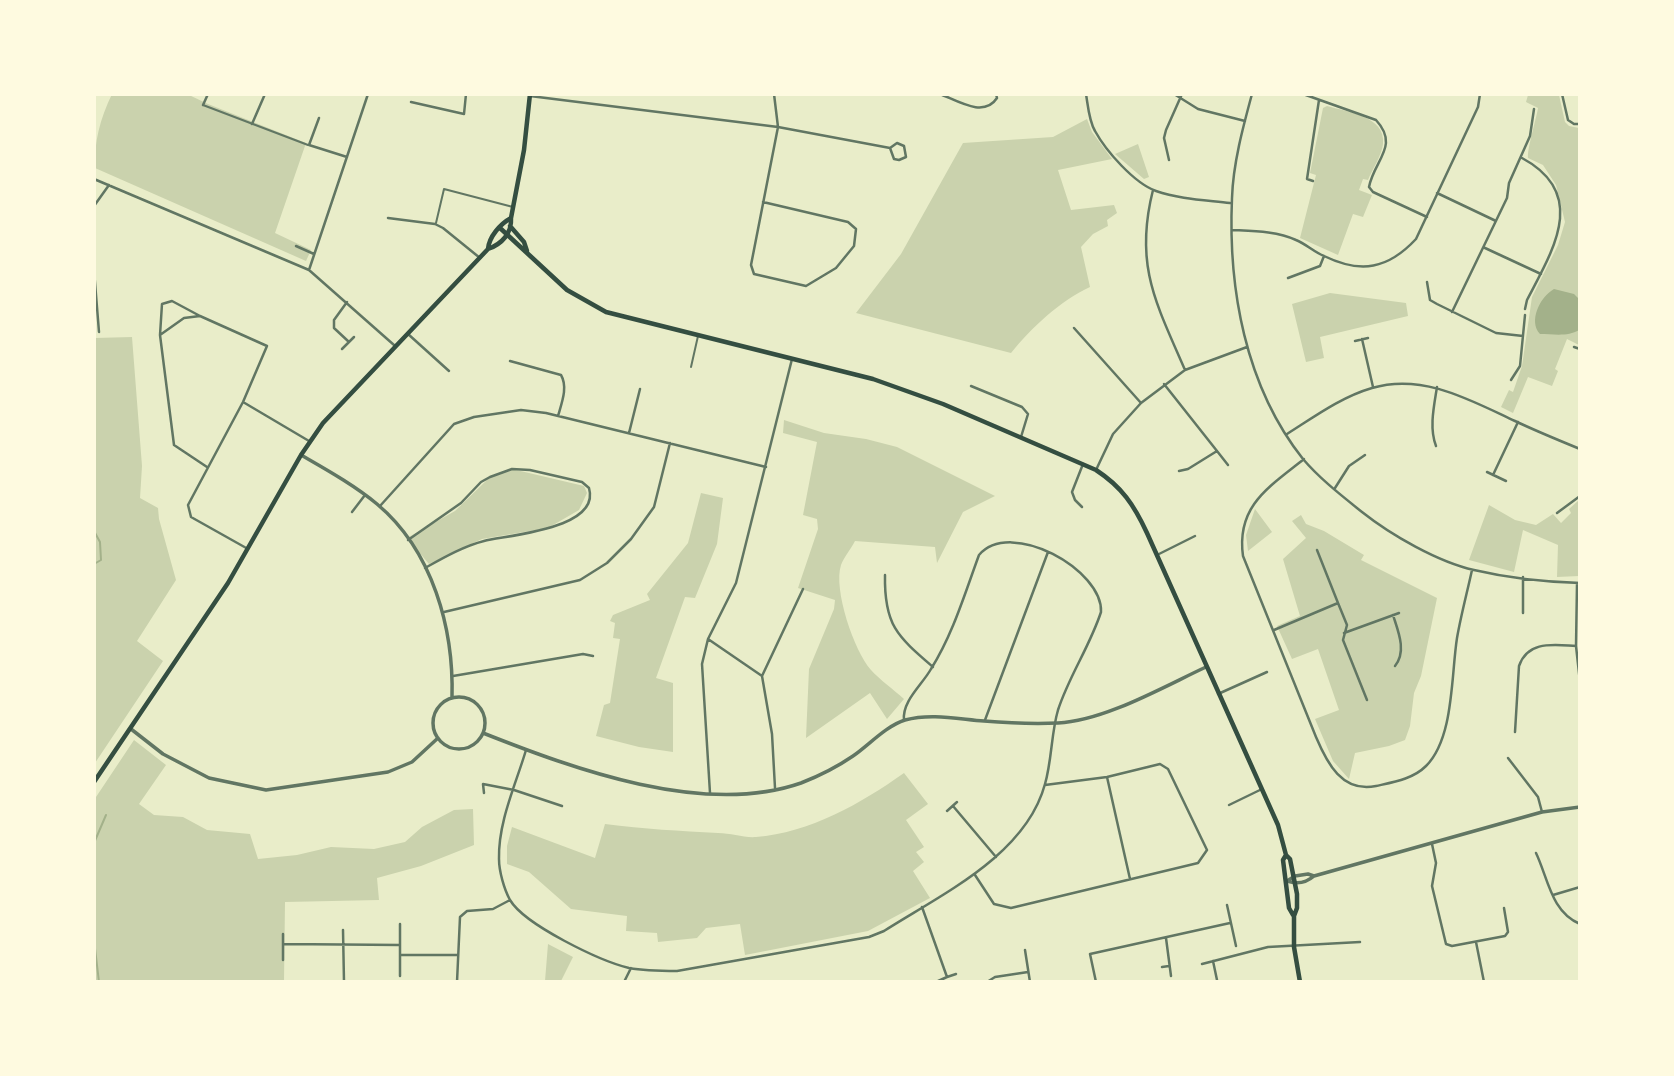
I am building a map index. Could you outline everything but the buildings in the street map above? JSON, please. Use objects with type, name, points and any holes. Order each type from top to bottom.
[{"type":"main road","points":[[94,782],[248,549],[309,441],[338,405],[488,249],[498,244],[512,228],[511,218],[524,150],[530,95]]},
{"type":"main road","points":[[488,249],[489,241],[511,218]]},
{"type":"main road","points":[[505,222],[524,242],[527,251]]},
{"type":"main road","points":[[500,228],[567,290],[606,312],[873,379],[943,404],[1083,464],[1111,480],[1126,494],[1135,508],[1278,825],[1295,876],[1297,908],[1294,916],[1294,947],[1300,982]]},
{"type":"main road","points":[[1286,855],[1283,860],[1289,908],[1294,916]]},
{"type":"street","points":[[203,105],[208,94]]},
{"type":"street","points":[[252,124],[265,94]]},
{"type":"street","points":[[309,270],[368,94]]},
{"type":"street","points":[[411,102],[464,114],[466,94]]},
{"type":"street","points":[[763,202],[848,222],[856,229],[854,246],[836,268],[806,286],[754,274],[751,265],[763,202],[778,127],[774,94]]},
{"type":"street","points":[[940,94],[982,109],[992,106],[997,98],[996,94]]},
{"type":"street","points":[[1086,94],[1093,129],[1112,155],[1136,178],[1153,190],[1181,198],[1232,204]]},
{"type":"street","points":[[1174,94],[1199,109],[1245,121]]},
{"type":"street","points":[[1252,94],[1232,204],[1233,270],[1247,347],[1261,385],[1287,434],[1304,459],[1334,489],[1380,526],[1433,554],[1472,570],[1578,583],[1576,646],[1580,682]]},
{"type":"street","points":[[1303,94],[1376,120],[1386,136],[1387,147],[1369,187],[1373,192],[1427,217]]},
{"type":"street","points":[[1232,230],[1263,232],[1295,239],[1324,256],[1350,265],[1363,267],[1390,261],[1404,252],[1416,239],[1478,107],[1480,94]]},
{"type":"street","points":[[1562,94],[1568,120],[1580,124]]},
{"type":"street","points":[[530,95],[778,127],[890,148],[897,143],[904,146],[906,157],[894,159],[890,148]]},
{"type":"street","points":[[1169,160],[1165,133],[1181,96]]},
{"type":"street","points":[[1313,181],[1307,179],[1319,100]]},
{"type":"street","points":[[1452,312],[1507,198],[1509,183],[1530,136],[1534,109]]},
{"type":"street","points":[[319,118],[309,145],[347,157]]},
{"type":"street","points":[[1522,158],[1543,170],[1557,197],[1561,218],[1552,251],[1525,309]]},
{"type":"street","points":[[94,179],[309,270],[396,347]]},
{"type":"street","points":[[94,206],[108,185]]},
{"type":"street","points":[[1153,190],[1145,235],[1149,277],[1155,301],[1185,370]]},
{"type":"street","points":[[1437,193],[1496,221]]},
{"type":"street","points":[[388,218],[443,228],[480,258]]},
{"type":"street","points":[[296,246],[314,254]]},
{"type":"street","points":[[1485,248],[1541,274]]},
{"type":"street","points":[[1288,278],[1320,267],[1324,256]]},
{"type":"street","points":[[94,270],[99,332]]},
{"type":"street","points":[[1427,282],[1430,300],[1496,333],[1523,336]]},
{"type":"street","points":[[207,467],[174,446],[160,335],[162,304],[172,301],[267,346],[243,402],[188,505],[191,517],[248,549]]},
{"type":"street","points":[[347,302],[334,320],[334,328],[349,342]]},
{"type":"street","points":[[1511,380],[1520,366],[1525,315]]},
{"type":"street","points":[[160,335],[184,318],[200,316]]},
{"type":"street","points":[[1074,328],[1142,402]]},
{"type":"street","points":[[408,334],[449,371]]},
{"type":"street","points":[[342,349],[354,337]]},
{"type":"street","points":[[1355,341],[1368,338]]},
{"type":"street","points":[[1362,340],[1373,387]]},
{"type":"street","points":[[1574,346],[1580,349]]},
{"type":"street","points":[[1096,470],[1113,434],[1142,402],[1164,384],[1185,370],[1247,347]]},
{"type":"street","points":[[710,793],[702,664],[708,639],[736,583],[792,359]]},
{"type":"street","points":[[510,361],[561,375],[564,388],[558,416]]},
{"type":"street","points":[[1287,434],[1344,398],[1373,387],[1400,383],[1437,387],[1460,395],[1580,449]]},
{"type":"street","points":[[1164,384],[1228,465]]},
{"type":"street","points":[[971,386],[1022,407],[1028,414],[1021,437]]},
{"type":"street","points":[[1436,446],[1433,439],[1433,414],[1437,387]]},
{"type":"street","points":[[629,433],[640,389]]},
{"type":"street","points":[[243,402],[309,441]]},
{"type":"street","points":[[380,506],[454,424],[463,419],[521,410],[558,416],[766,467]]},
{"type":"street","points":[[1493,475],[1518,422]]},
{"type":"street","points":[[444,612],[580,580],[607,563],[631,539],[654,507],[670,443]]},
{"type":"street","points":[[1179,471],[1188,470],[1217,451]]},
{"type":"street","points":[[301,455],[380,506],[408,540],[425,568],[444,612],[453,676],[452,698]]},
{"type":"street","points":[[1334,489],[1349,466],[1365,455]]},
{"type":"street","points":[[1304,459],[1258,497],[1248,512],[1242,532],[1243,556],[1316,737],[1332,769],[1346,781],[1366,787],[1399,781],[1424,768],[1438,750],[1443,738],[1457,640],[1472,570]]},
{"type":"street","points":[[1082,507],[1072,492],[1083,464]]},
{"type":"street","points":[[408,540],[461,503],[481,482],[512,469],[530,470],[582,482],[589,488],[590,499],[580,513],[550,529],[482,541],[425,568]]},
{"type":"street","points":[[1487,472],[1506,481]]},
{"type":"street","points":[[352,512],[365,495]]},
{"type":"street","points":[[1557,513],[1580,496]]},
{"type":"street","points":[[1156,555],[1195,536]]},
{"type":"street","points":[[526,750],[499,851],[501,871],[510,900],[546,930],[579,948],[631,968],[677,971],[869,937],[884,931],[996,857],[1029,821],[1045,785],[1060,705],[1099,618],[1101,606],[1096,591],[1083,576],[1048,552],[1014,540],[997,543],[983,551],[979,555],[948,639],[933,667],[909,700],[904,720]]},
{"type":"street","points":[[1317,550],[1348,625],[1343,640],[1367,700]]},
{"type":"street","points":[[985,721],[1048,552]]},
{"type":"street","points":[[885,575],[884,596],[888,617],[903,641],[933,667]]},
{"type":"street","points":[[1523,577],[1523,613]]},
{"type":"street","points":[[775,790],[772,734],[762,677],[803,589]]},
{"type":"street","points":[[1274,630],[1338,603]]},
{"type":"street","points":[[1344,633],[1399,613]]},
{"type":"street","points":[[1393,615],[1401,640],[1400,660],[1395,666]]},
{"type":"street","points":[[708,639],[762,677]]},
{"type":"street","points":[[1515,733],[1519,666],[1524,655],[1530,649],[1541,646],[1576,646]]},
{"type":"street","points":[[453,676],[583,654],[593,656]]},
{"type":"street","points":[[483,733],[611,778],[663,789],[738,794],[775,790],[823,774],[904,720],[937,716],[985,721],[1055,723],[1093,718],[1206,667]]},
{"type":"street","points":[[1218,694],[1268,672]]},
{"type":"street","points":[[452,698],[468,699],[475,703],[484,717],[483,733],[478,740],[465,748],[450,748],[438,738],[434,730],[434,714],[438,707],[452,698]]},
{"type":"street","points":[[131,729],[163,754],[209,778],[266,790],[388,772],[412,762],[438,738]]},
{"type":"street","points":[[1508,758],[1538,797],[1542,812]]},
{"type":"street","points":[[975,873],[995,904],[1011,908],[1198,863],[1207,850],[1168,769],[1160,764],[1107,777],[1045,785]]},
{"type":"street","points":[[1107,777],[1130,878]]},
{"type":"street","points":[[484,793],[483,784],[514,790],[562,806]]},
{"type":"street","points":[[1229,805],[1262,789]]},
{"type":"street","points":[[947,811],[957,802]]},
{"type":"street","points":[[953,806],[996,857]]},
{"type":"street","points":[[1287,881],[1296,884],[1371,858],[1432,844],[1542,812],[1580,807]]},
{"type":"street","points":[[1432,844],[1436,863],[1433,887],[1444,942],[1452,946],[1507,934],[1504,908]]},
{"type":"street","points":[[1536,853],[1544,869],[1547,887],[1564,913],[1580,924]]},
{"type":"street","points":[[1287,881],[1295,876],[1314,876]]},
{"type":"street","points":[[1553,895],[1580,887]]},
{"type":"street","points":[[457,982],[458,923],[463,913],[493,909],[510,900]]},
{"type":"street","points":[[1227,905],[1236,946]]},
{"type":"street","points":[[922,907],[947,977]]},
{"type":"street","points":[[1096,982],[1090,954],[1230,923]]},
{"type":"street","points":[[400,924],[400,975]]},
{"type":"street","points":[[343,930],[344,982]]},
{"type":"street","points":[[283,934],[283,960]]},
{"type":"street","points":[[1166,938],[1171,976]]},
{"type":"street","points":[[1202,964],[1268,947],[1360,942]]},
{"type":"street","points":[[1476,942],[1485,982]]},
{"type":"street","points":[[283,944],[400,945]]},
{"type":"street","points":[[1025,950],[1030,982]]},
{"type":"street","points":[[400,954],[458,955]]},
{"type":"street","points":[[1213,961],[1217,980]]},
{"type":"street","points":[[1162,967],[1169,966]]},
{"type":"street","points":[[624,982],[631,968]]},
{"type":"street","points":[[987,982],[995,977],[1028,972]]},
{"type":"street","points":[[936,982],[956,974]]},
{"type":"lane","points":[[203,105],[309,145]]},
{"type":"lane","points":[[435,225],[443,189],[514,207]]},
{"type":"lane","points":[[691,367],[698,335]]},
{"type":"shaded area","points":[[112,94],[189,95],[306,143],[275,233],[311,250],[306,261],[95,168],[99,131]]},
{"type":"shaded area","points":[[1528,95],[1559,95],[1565,122],[1569,126],[1579,128],[1579,345],[1567,339],[1555,369],[1558,371],[1552,386],[1528,377],[1513,413],[1501,407],[1509,390],[1513,392],[1522,366],[1532,297],[1558,245],[1565,222],[1556,185],[1543,165],[1528,158],[1538,108],[1526,102]]},
{"type":"shaded area","points":[[1327,106],[1372,121],[1382,135],[1383,144],[1368,180],[1363,179],[1359,190],[1372,195],[1363,217],[1353,214],[1338,255],[1300,238],[1316,175],[1310,173],[1323,108]]},
{"type":"shaded area","points":[[1087,119],[1092,132],[1112,159],[1058,170],[1071,210],[1114,205],[1117,213],[1107,220],[1108,226],[1093,234],[1081,247],[1090,287],[1047,316],[1011,353],[856,313],[901,254],[963,143],[1053,137]]},
{"type":"shaded area","points":[[1138,144],[1149,177],[1144,179],[1115,154]]},
{"type":"shaded area","points":[[1554,289],[1574,294],[1579,299],[1579,330],[1570,334],[1540,334],[1535,316],[1540,303]]},
{"type":"shaded area","points":[[1330,293],[1406,303],[1408,316],[1320,337],[1324,358],[1306,362],[1292,304]]},
{"type":"shaded area","points":[[132,337],[142,466],[140,498],[158,508],[176,580],[137,641],[163,661],[95,763],[95,338]]},
{"type":"shaded area","points":[[784,420],[824,433],[897,447],[995,496],[963,512],[937,563],[935,547],[855,541],[841,565],[839,576],[842,604],[852,635],[865,661],[875,674],[904,699],[887,719],[870,693],[806,738],[809,669],[834,609],[835,600],[798,588],[818,529],[817,519],[803,515],[817,442],[783,433]]},
{"type":"shaded area","points":[[512,469],[584,486],[587,493],[579,510],[548,528],[482,539],[429,564],[407,538],[455,511],[490,477]]},
{"type":"shaded area","points":[[701,493],[723,498],[717,544],[695,598],[685,597],[656,678],[673,683],[673,752],[596,736],[604,705],[610,703],[620,639],[613,638],[615,623],[610,621],[613,615],[650,600],[647,594],[688,543]]},
{"type":"shaded area","points":[[1579,500],[1579,576],[1557,577],[1558,545],[1523,530],[1514,572],[1469,560],[1489,505],[1515,520],[1536,525],[1553,514],[1561,523],[1571,513],[1569,509]]},
{"type":"shaded area","points":[[1255,509],[1272,532],[1248,551],[1246,535]]},
{"type":"shaded area","points":[[1301,515],[1306,524],[1324,531],[1364,555],[1361,560],[1437,598],[1405,740],[1355,753],[1349,779],[1333,761],[1315,719],[1339,710],[1318,649],[1292,659],[1277,626],[1300,616],[1283,559],[1306,538],[1292,521]]},
{"type":"shaded area","points":[[134,740],[166,765],[139,804],[154,815],[183,817],[207,830],[250,834],[258,859],[297,855],[331,847],[374,849],[405,842],[422,827],[454,810],[473,809],[474,845],[421,866],[377,878],[379,900],[285,902],[284,981],[95,981],[94,800]]},
{"type":"shaded area","points":[[904,773],[928,804],[906,820],[924,847],[916,852],[924,862],[913,871],[930,898],[868,931],[745,955],[740,924],[706,928],[697,938],[658,942],[657,933],[626,931],[627,916],[571,909],[529,872],[507,864],[507,846],[512,827],[595,858],[605,824],[751,837],[776,834],[796,830],[834,815]]},
{"type":"shaded area","points":[[548,944],[573,957],[561,981],[545,981]]},
{"type":"waterway","points":[[94,531],[100,542],[101,560],[94,564]]},
{"type":"waterway","points":[[94,843],[106,815]]},
{"type":"waterway","points":[[94,940],[99,982]]}]
